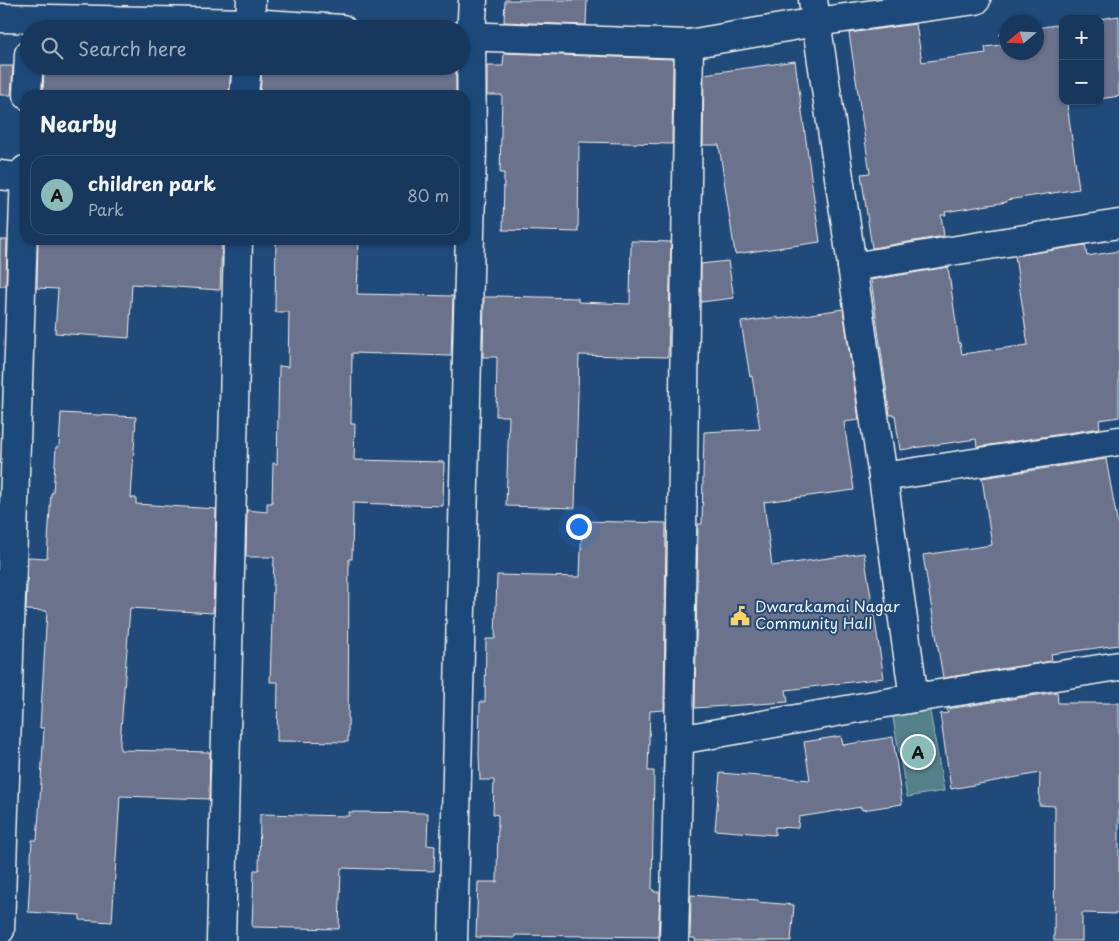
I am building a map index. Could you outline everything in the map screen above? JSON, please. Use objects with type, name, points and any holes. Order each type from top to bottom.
[{"type":"street","points":[[470,20],[474,0]]},
{"type":"street","points":[[470,36],[689,44],[814,11],[976,0]]},
{"type":"street","points":[[814,11],[914,698]]},
{"type":"street","points":[[0,18],[30,16],[250,17],[273,20]]},
{"type":"street","points":[[674,941],[679,740],[689,44]]},
{"type":"street","points":[[27,90],[28,75]]},
{"type":"street","points":[[245,90],[246,75]]},
{"type":"street","points":[[468,75],[469,90]]},
{"type":"street","points":[[470,112],[472,150],[470,233]]},
{"type":"street","points":[[0,175],[20,177]]},
{"type":"street","points":[[852,267],[1119,224]]},
{"type":"street","points":[[0,930],[23,245]]},
{"type":"street","points":[[221,941],[238,245]]},
{"type":"street","points":[[453,941],[470,245]]},
{"type":"street","points":[[883,477],[1119,441]]},
{"type":"street","points":[[679,740],[914,698],[1119,666]]},
{"type":"green space","points":[[929,706],[944,791],[907,797],[892,713]]},
{"type":"building","points":[[505,0],[587,0],[586,25],[504,22]]},
{"type":"building","points":[[1119,16],[1119,96],[1104,98],[1104,60],[1104,18]]},
{"type":"building","points":[[916,24],[922,62],[986,53],[985,47],[999,45],[999,60],[1044,60],[1044,27],[1059,25],[1059,105],[1067,105],[1079,189],[945,212],[946,215],[941,215],[944,236],[872,248],[861,174],[870,173],[849,33]]},
{"type":"building","points":[[504,53],[673,59],[672,144],[579,142],[578,232],[503,230],[504,173],[500,173],[502,95],[487,95],[487,66],[503,66]]},
{"type":"building","points":[[795,61],[820,242],[735,254],[719,145],[703,145],[704,74]]},
{"type":"building","points":[[0,66],[13,66],[11,95],[0,95]]},
{"type":"building","points":[[44,75],[230,75],[229,90],[43,90]]},
{"type":"building","points":[[261,75],[456,75],[456,90],[260,90]]},
{"type":"building","points":[[0,240],[7,240],[6,286],[0,286]]},
{"type":"building","points":[[631,241],[671,242],[668,357],[579,355],[575,508],[506,506],[509,416],[496,416],[497,357],[483,357],[484,297],[578,298],[578,302],[630,304]]},
{"type":"building","points":[[38,245],[222,245],[220,290],[132,284],[129,338],[55,333],[58,289],[37,288]]},
{"type":"building","points":[[276,245],[359,245],[357,294],[453,296],[451,356],[352,353],[351,424],[355,424],[354,460],[444,462],[443,506],[353,503],[352,559],[349,559],[348,742],[277,741],[278,682],[270,682],[274,557],[246,557],[247,510],[267,512],[267,503],[272,503],[273,463],[277,464],[279,366],[288,367],[289,312],[275,312]]},
{"type":"building","points":[[1085,245],[1087,256],[1119,251],[1119,417],[1099,420],[1100,428],[977,447],[976,439],[900,450],[895,415],[890,415],[871,280],[948,267],[962,354],[1028,345],[1015,256]]},
{"type":"building","points":[[728,261],[734,298],[701,302],[701,264]]},
{"type":"building","points":[[843,309],[859,420],[844,422],[854,490],[764,502],[772,566],[864,553],[884,678],[786,690],[788,702],[695,708],[698,524],[702,524],[704,432],[760,429],[741,322],[778,317],[778,319]]},
{"type":"building","points":[[61,413],[136,417],[131,498],[136,498],[136,504],[216,509],[213,613],[130,608],[120,743],[120,750],[210,752],[209,799],[120,796],[112,922],[80,920],[80,915],[28,912],[32,840],[37,840],[40,799],[44,728],[40,728],[47,611],[26,610],[28,557],[47,558],[51,493],[53,493],[56,447],[59,447]]},
{"type":"building","points":[[1106,459],[1119,531],[1119,645],[1051,654],[1052,661],[943,678],[923,555],[992,545],[982,478]]},
{"type":"building","points":[[582,521],[666,523],[664,710],[650,711],[648,771],[654,771],[652,890],[660,892],[658,937],[515,935],[515,938],[476,937],[478,882],[497,882],[498,815],[493,814],[494,780],[480,780],[479,754],[480,702],[485,702],[486,639],[495,639],[497,575],[580,577]]},
{"type":"building","points":[[1057,692],[1058,703],[1119,703],[1119,914],[1082,913],[1082,941],[1054,941],[1055,806],[1039,805],[1040,773],[951,789],[940,714],[948,713],[947,709]]},
{"type":"building","points":[[841,736],[843,745],[893,737],[902,804],[862,810],[861,807],[799,817],[798,828],[775,827],[775,835],[715,830],[720,773],[810,780],[804,742]]},
{"type":"building","points":[[349,812],[428,813],[427,845],[435,846],[434,871],[341,868],[339,929],[252,927],[254,870],[259,870],[260,814],[349,816]]},
{"type":"building","points":[[691,895],[794,905],[791,941],[695,941],[695,938],[690,938]]},
{"type":"place","name":"Dwarakamai Nagar Community Hall","points":[[740,616]]},
{"type":"place","name":"children park","points":[[918,752]]}]
